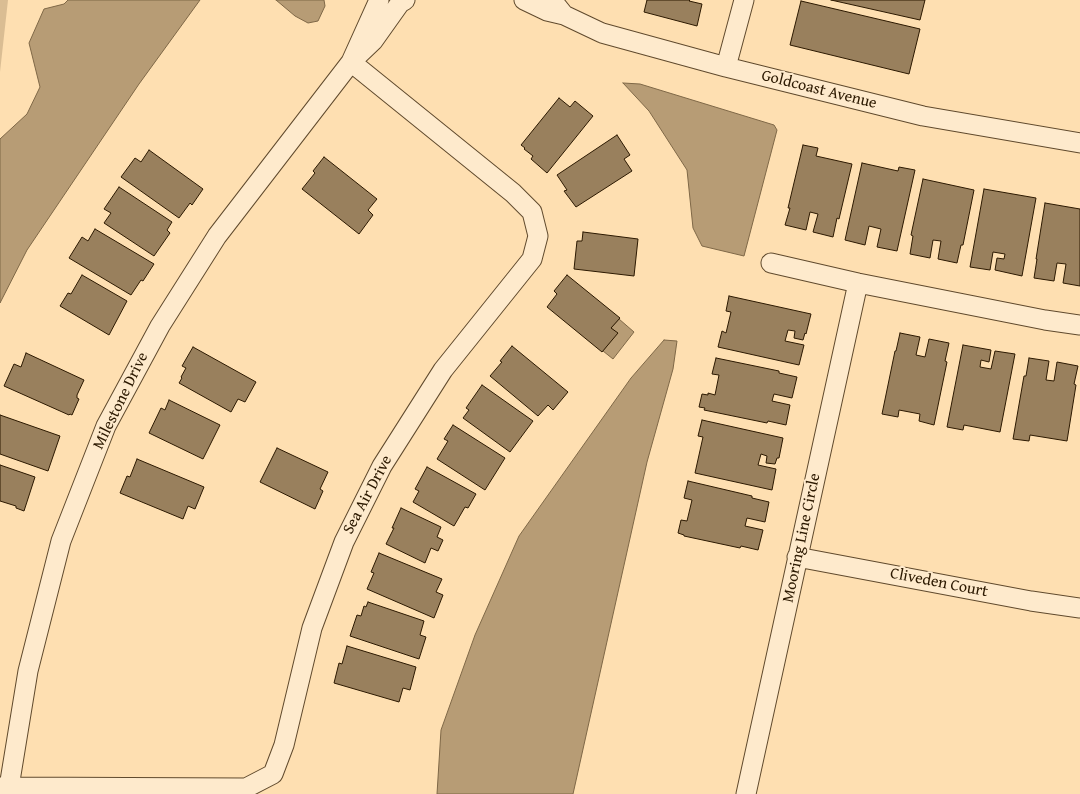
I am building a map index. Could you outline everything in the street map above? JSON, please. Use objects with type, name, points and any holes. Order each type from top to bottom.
[{"type":"street","name":"Milestone Drive","points":[[351,62],[379,0]]},
{"type":"street","name":"Milestone Drive","points":[[6,790],[28,671],[61,540],[106,426],[160,326],[216,236],[351,62],[373,41],[404,0]]},
{"type":"street","name":"Goldcoast Avenue","points":[[524,0],[602,32],[726,67],[923,116],[1080,144]]},
{"type":"street","name":"Goldcoast Avenue","points":[[552,0],[564,15]]},
{"type":"street","points":[[726,67],[744,0]]},
{"type":"street","name":"Sea Air Drive","points":[[6,790],[246,788],[273,774],[284,745],[312,628],[344,542],[382,466],[443,370],[532,259],[538,236],[532,212],[512,193],[351,62]]},
{"type":"street","points":[[771,263],[858,283],[1044,320],[1080,325]]},
{"type":"street","name":"Mooring Line Circle","points":[[746,794],[858,283]]},
{"type":"street","name":"Cliveden Court","points":[[797,556],[1031,601],[1080,608]]},
{"type":"shaded area","points":[[0,0],[8,0],[0,72]]},
{"type":"shaded area","points":[[68,0],[200,0],[139,84],[27,250],[0,303],[0,139],[27,114],[40,87],[29,43],[44,9],[64,4]]},
{"type":"shaded area","points":[[276,0],[324,0],[325,6],[318,21],[308,23],[295,16]]},
{"type":"shaded area","points":[[623,83],[640,84],[774,125],[777,130],[744,256],[702,246],[693,228],[687,170],[649,111]]},
{"type":"shaded area","points":[[619,319],[634,332],[613,359],[603,351],[617,333],[611,328]]},
{"type":"shaded area","points":[[664,340],[677,341],[673,369],[647,462],[573,794],[437,794],[441,730],[475,635],[519,536],[631,378]]},
{"type":"building","points":[[647,0],[690,0],[702,4],[697,26],[644,12]]},
{"type":"building","points":[[831,0],[925,0],[920,20]]},
{"type":"building","points":[[801,1],[920,29],[909,74],[790,45]]},
{"type":"building","points":[[559,98],[570,107],[575,101],[593,116],[547,173],[531,159],[533,156],[521,145]]},
{"type":"building","points":[[617,135],[630,155],[624,159],[632,171],[576,207],[564,191],[567,190],[557,175]]},
{"type":"building","points":[[803,145],[818,148],[816,156],[852,164],[833,237],[813,232],[818,214],[810,212],[806,230],[785,225]]},
{"type":"building","points":[[149,150],[203,189],[192,205],[190,203],[179,218],[121,177],[135,158],[141,162]]},
{"type":"building","points":[[324,157],[377,199],[368,210],[373,215],[359,234],[302,189],[315,173],[313,171]]},
{"type":"building","points":[[862,163],[898,171],[899,167],[915,170],[897,251],[877,247],[881,229],[869,226],[865,245],[845,240]]},
{"type":"building","points":[[923,179],[974,190],[963,245],[961,245],[957,263],[938,259],[941,241],[933,240],[930,258],[910,254],[913,236],[911,235]]},
{"type":"building","points":[[119,187],[172,222],[167,230],[170,233],[154,256],[104,223],[111,213],[104,209]]},
{"type":"building","points":[[984,189],[1036,198],[1022,276],[995,270],[997,258],[1004,259],[1005,254],[993,252],[990,270],[970,267]]},
{"type":"building","points":[[1045,203],[1080,209],[1080,286],[1063,283],[1066,264],[1057,263],[1054,281],[1034,278]]},
{"type":"building","points":[[95,229],[154,264],[131,295],[69,258],[82,237],[88,241]]},
{"type":"building","points":[[583,232],[638,239],[634,276],[574,269],[577,241],[582,241]]},
{"type":"building","points":[[82,275],[127,301],[109,335],[60,306],[68,293],[71,294]]},
{"type":"building","points":[[567,275],[620,318],[611,328],[618,333],[602,352],[547,307],[557,294],[554,291]]},
{"type":"building","points":[[729,296],[811,314],[803,340],[794,338],[795,331],[788,330],[785,341],[804,345],[799,365],[718,347],[722,331],[726,333],[731,312],[726,311]]},
{"type":"building","points":[[900,333],[920,337],[916,355],[925,357],[929,339],[949,343],[934,425],[919,421],[920,414],[899,410],[898,417],[882,414]]},
{"type":"building","points":[[963,345],[991,350],[989,362],[981,360],[980,367],[991,369],[995,351],[1015,354],[1000,432],[964,425],[963,430],[947,427]]},
{"type":"building","points":[[512,346],[568,392],[553,410],[548,405],[538,416],[490,376]]},
{"type":"building","points":[[193,347],[256,382],[245,402],[238,399],[231,412],[179,383],[186,368],[182,366]]},
{"type":"building","points":[[26,353],[84,380],[77,395],[79,399],[72,415],[4,386],[14,364],[21,367]]},
{"type":"building","points":[[716,358],[779,371],[779,373],[797,377],[792,398],[774,394],[772,401],[790,405],[786,425],[704,410],[705,408],[699,407],[702,394],[715,395],[719,375],[712,374]]},
{"type":"building","points":[[1029,358],[1049,361],[1046,380],[1054,381],[1057,362],[1078,366],[1067,441],[1030,435],[1029,441],[1013,439]]},
{"type":"building","points":[[482,385],[533,421],[510,452],[463,418],[469,410],[466,408]]},
{"type":"building","points":[[169,400],[220,425],[203,459],[149,433],[161,408],[165,410]]},
{"type":"building","points":[[0,415],[60,436],[48,471],[0,454]]},
{"type":"building","points":[[702,420],[783,438],[779,458],[777,458],[775,464],[766,463],[767,456],[761,454],[758,465],[776,469],[772,490],[695,473],[703,437],[698,436]]},
{"type":"building","points":[[453,425],[505,458],[485,490],[437,459],[448,441],[444,439]]},
{"type":"building","points":[[277,448],[328,472],[320,489],[323,491],[315,509],[260,482]]},
{"type":"building","points":[[137,459],[204,487],[195,509],[188,506],[183,519],[120,493],[127,476],[130,477]]},
{"type":"building","points":[[0,465],[35,477],[24,511],[16,508],[16,506],[0,501]]},
{"type":"building","points":[[427,467],[476,494],[468,508],[465,507],[454,526],[413,502],[419,491],[415,489]]},
{"type":"building","points":[[688,481],[752,496],[752,498],[769,502],[765,522],[747,518],[745,526],[763,530],[758,550],[741,546],[740,548],[684,536],[678,533],[681,520],[687,521],[692,500],[684,498]]},
{"type":"building","points":[[401,508],[441,527],[437,537],[443,540],[438,551],[431,548],[425,563],[386,544]]},
{"type":"building","points":[[379,553],[442,579],[436,592],[443,595],[434,618],[367,589],[374,573],[371,572]]},
{"type":"building","points":[[368,602],[424,621],[420,635],[426,637],[419,659],[350,636],[357,615],[361,616],[364,606],[366,607]]},
{"type":"building","points":[[347,646],[416,667],[410,690],[403,688],[399,702],[334,683],[339,663],[342,664]]}]
